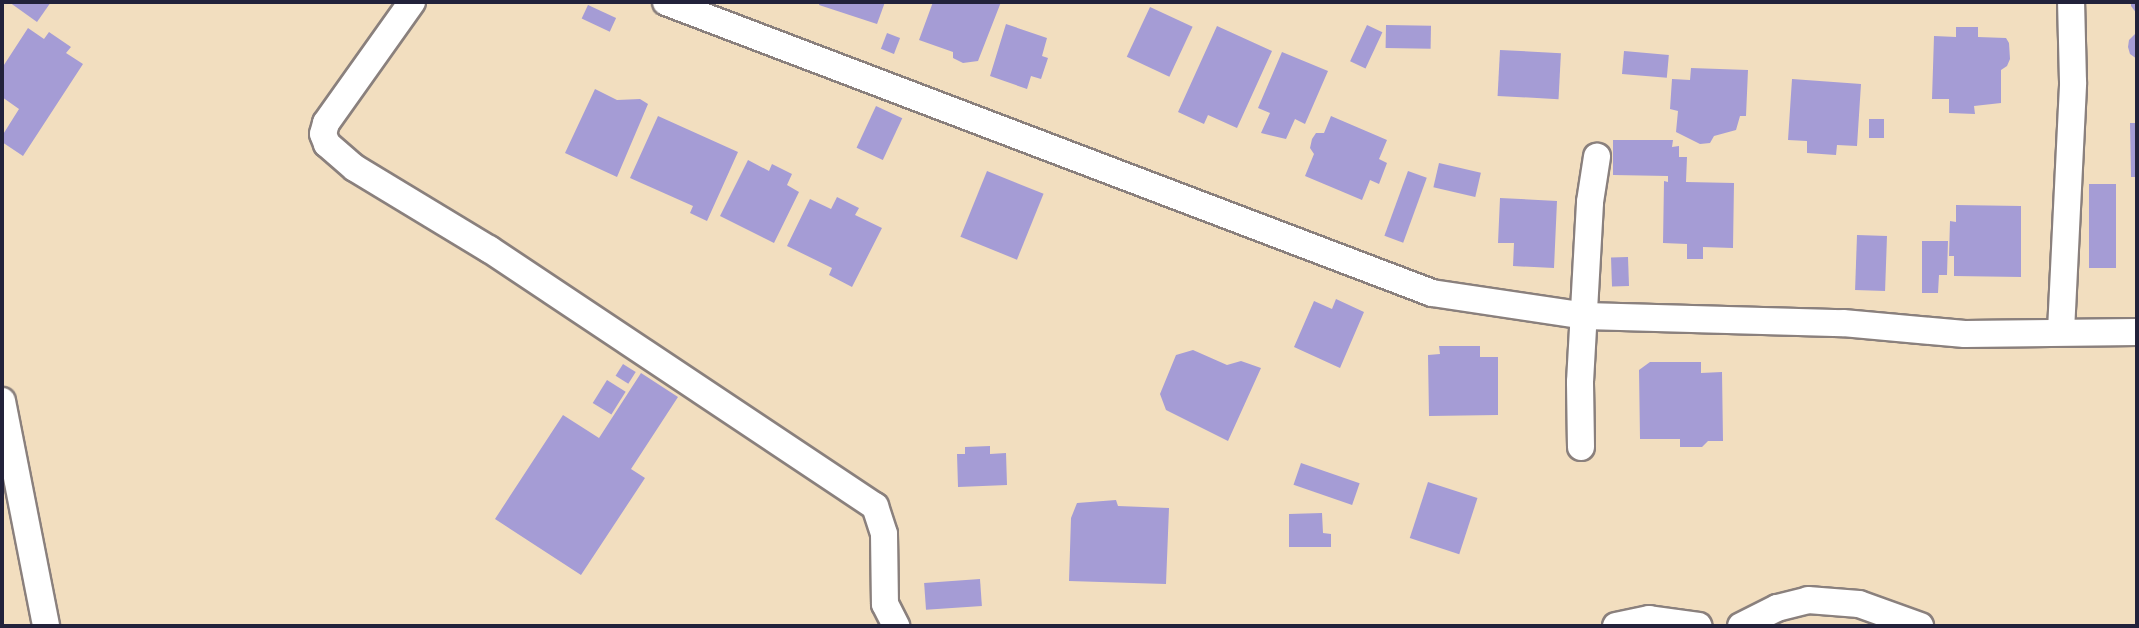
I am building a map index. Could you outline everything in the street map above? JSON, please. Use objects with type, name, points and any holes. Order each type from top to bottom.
[{"type":"street","points":[[412,2],[326,123],[323,134],[327,144],[355,168],[489,249],[874,506],[884,534],[885,604],[896,626]]},
{"type":"street","points":[[666,2],[1432,293],[1585,316],[1843,323],[1965,334],[2137,332]]},
{"type":"street","points":[[2061,331],[2073,82],[2071,2]]},
{"type":"street","points":[[1581,447],[1580,382],[1590,202],[1597,157]]},
{"type":"street","points":[[2,401],[46,626]]},
{"type":"street","points":[[1741,626],[1777,608],[1808,600],[1859,604],[1920,626]]},
{"type":"street","points":[[1616,626],[1649,619],[1699,626]]},
{"type":"building","points":[[9,2],[51,2],[37,22]]},
{"type":"building","points":[[820,2],[885,2],[877,24],[819,5]]},
{"type":"building","points":[[933,2],[1001,2],[978,61],[963,63],[953,58],[953,52],[919,40]]},
{"type":"building","points":[[2131,2],[2137,2],[2137,14],[2131,6]]},
{"type":"building","points":[[588,5],[616,18],[610,32],[582,19]]},
{"type":"building","points":[[1150,7],[1193,27],[1169,77],[1127,57]]},
{"type":"building","points":[[1006,24],[1047,38],[1042,56],[1048,58],[1041,79],[1031,76],[1027,89],[990,76]]},
{"type":"building","points":[[1367,25],[1382,32],[1366,68],[1350,61]]},
{"type":"building","points":[[1386,25],[1431,26],[1431,49],[1386,48]]},
{"type":"building","points":[[1217,26],[1272,51],[1237,128],[1208,115],[1204,124],[1178,112]]},
{"type":"building","points":[[1956,27],[1978,27],[1978,37],[2006,38],[2009,43],[2010,59],[2007,66],[2001,70],[2001,103],[1974,106],[1975,114],[1949,113],[1949,99],[1932,99],[1934,36],[1956,37]]},
{"type":"building","points":[[28,28],[44,39],[49,32],[71,47],[66,53],[83,64],[23,156],[2,142],[2,136],[19,109],[2,97],[2,68]]},
{"type":"building","points":[[2137,32],[2137,59],[2130,54],[2128,47],[2129,40]]},
{"type":"building","points":[[887,33],[900,38],[894,54],[881,49]]},
{"type":"building","points":[[1500,50],[1561,53],[1559,99],[1498,96]]},
{"type":"building","points":[[1624,51],[1669,55],[1667,78],[1622,74]]},
{"type":"building","points":[[1282,52],[1328,71],[1305,124],[1295,119],[1286,139],[1261,133],[1270,113],[1258,108]]},
{"type":"building","points":[[1691,68],[1748,70],[1746,116],[1740,116],[1736,130],[1714,136],[1710,143],[1700,144],[1676,132],[1678,111],[1670,109],[1672,79],[1690,80]]},
{"type":"building","points":[[1792,79],[1861,84],[1857,146],[1837,145],[1836,155],[1807,153],[1807,141],[1788,140]]},
{"type":"building","points":[[595,89],[617,100],[640,99],[648,104],[617,177],[565,153]]},
{"type":"building","points":[[876,106],[902,118],[883,160],[857,148]]},
{"type":"building","points":[[658,116],[738,152],[707,221],[690,213],[693,206],[630,178]]},
{"type":"building","points":[[1331,116],[1387,140],[1379,159],[1387,163],[1379,184],[1370,180],[1362,200],[1305,176],[1314,154],[1310,148],[1312,139],[1316,133],[1324,133]]},
{"type":"building","points":[[1869,119],[1884,119],[1884,138],[1869,138]]},
{"type":"building","points":[[2130,123],[2137,123],[2137,177],[2131,177]]},
{"type":"building","points":[[1613,140],[1673,140],[1672,147],[1679,146],[1679,157],[1687,157],[1686,182],[1734,183],[1733,248],[1703,247],[1703,259],[1687,259],[1687,244],[1663,243],[1664,181],[1668,182],[1668,176],[1613,175]]},
{"type":"building","points":[[748,160],[769,171],[772,164],[792,174],[787,185],[799,192],[774,243],[720,216]]},
{"type":"building","points":[[1439,163],[1481,173],[1475,197],[1433,187]]},
{"type":"building","points":[[987,171],[1044,194],[1017,260],[960,237]]},
{"type":"building","points":[[1408,171],[1427,178],[1403,243],[1384,236]]},
{"type":"building","points":[[2089,184],[2116,184],[2116,268],[2089,268]]},
{"type":"building","points":[[837,197],[859,208],[855,215],[882,228],[852,287],[829,275],[832,268],[787,246],[810,199],[831,209]]},
{"type":"building","points":[[1500,198],[1557,201],[1554,268],[1513,266],[1514,243],[1498,243]]},
{"type":"building","points":[[1956,205],[2021,206],[2021,277],[1954,276],[1954,256],[1949,256],[1950,221],[1956,222]]},
{"type":"building","points":[[1857,235],[1887,236],[1885,291],[1855,290]]},
{"type":"building","points":[[1922,241],[1948,241],[1947,275],[1939,275],[1938,293],[1922,293]]},
{"type":"building","points":[[1628,257],[1629,286],[1612,287],[1611,258]]},
{"type":"building","points":[[1336,299],[1364,312],[1340,368],[1294,347],[1314,301],[1332,309]]},
{"type":"building","points":[[1439,346],[1480,346],[1480,357],[1498,357],[1498,415],[1429,416],[1428,355],[1440,354]]},
{"type":"building","points":[[1193,350],[1227,365],[1241,361],[1261,368],[1228,441],[1166,410],[1160,394],[1176,355]]},
{"type":"building","points":[[1650,362],[1701,362],[1701,373],[1722,372],[1723,441],[1708,441],[1702,447],[1680,447],[1680,439],[1640,439],[1639,370]]},
{"type":"building","points":[[623,364],[636,372],[628,384],[616,376]]},
{"type":"building","points":[[641,373],[678,397],[631,469],[645,478],[581,575],[495,519],[563,415],[599,438]]},
{"type":"building","points":[[607,380],[626,392],[611,415],[593,403]]},
{"type":"building","points":[[990,446],[990,454],[1006,453],[1007,485],[958,487],[957,454],[965,454],[965,447]]},
{"type":"building","points":[[1301,463],[1360,483],[1352,505],[1294,485]]},
{"type":"building","points":[[1428,482],[1477,498],[1459,554],[1410,538]]},
{"type":"building","points":[[1116,500],[1118,506],[1169,508],[1166,584],[1069,581],[1071,518],[1077,503]]},
{"type":"building","points":[[1322,513],[1323,533],[1331,534],[1331,547],[1289,547],[1289,514]]},
{"type":"building","points":[[980,579],[982,606],[926,610],[924,583]]}]
